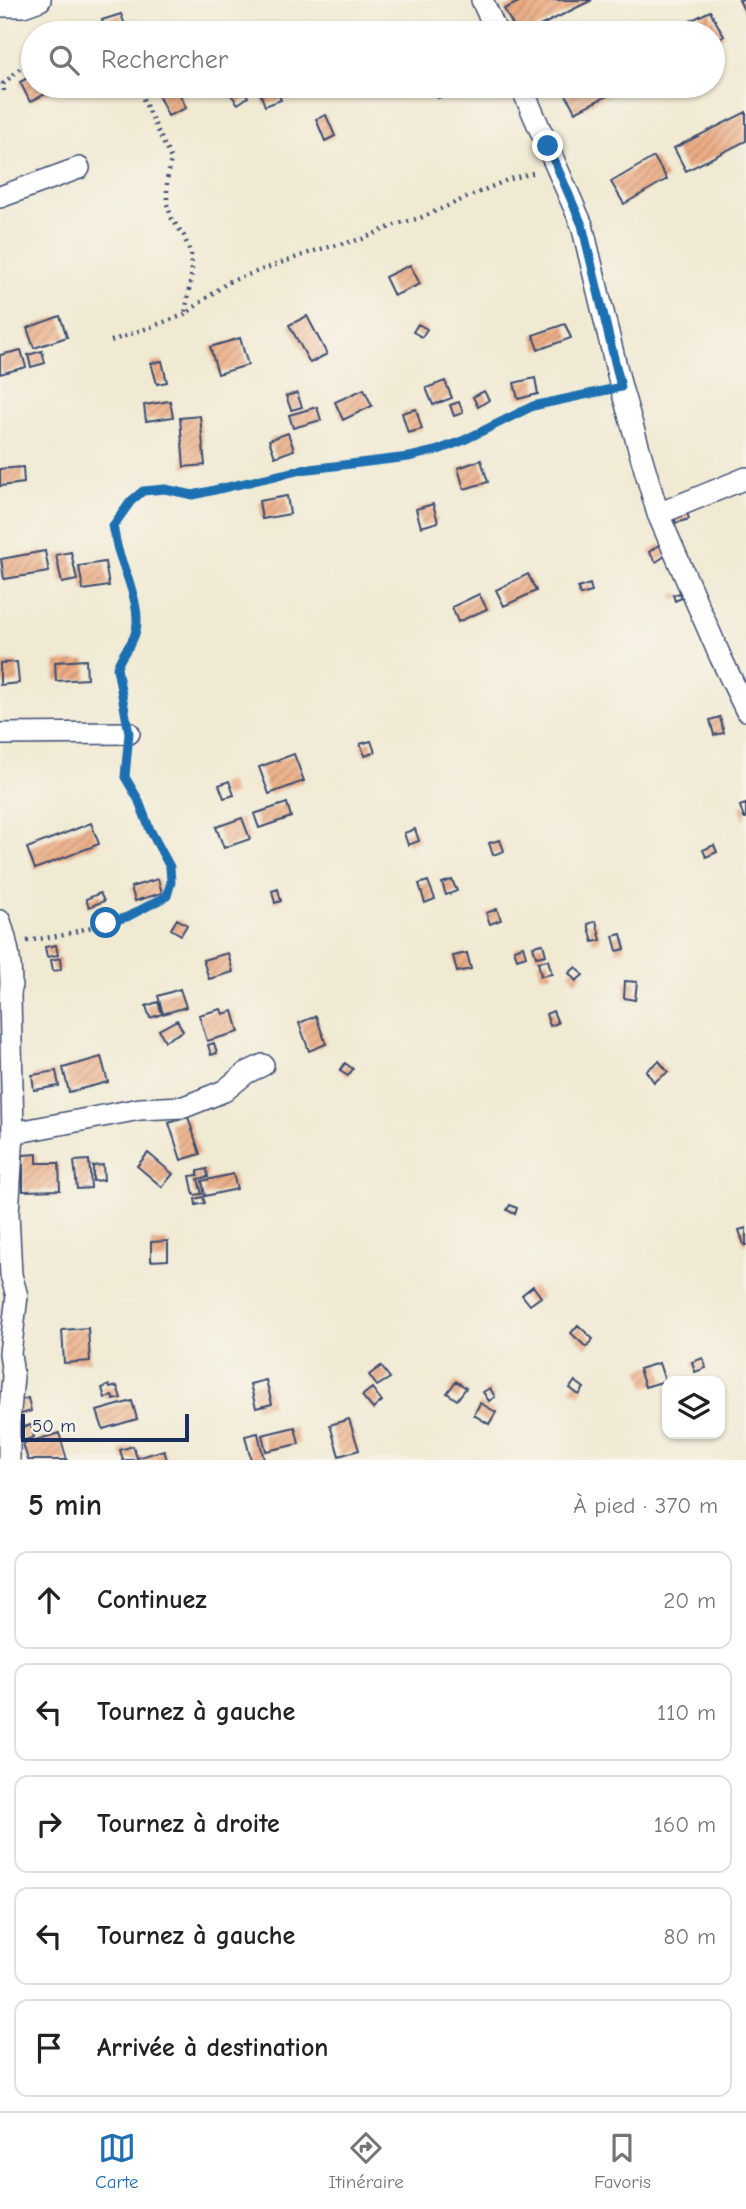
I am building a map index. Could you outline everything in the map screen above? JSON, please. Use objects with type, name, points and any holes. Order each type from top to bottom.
[{"type":"street","points":[[0,6],[23,6],[40,0]]},
{"type":"street","points":[[482,0],[492,21]]},
{"type":"street","points":[[526,98],[582,225],[621,387],[658,514],[746,710]]},
{"type":"street","points":[[0,197],[79,169]]},
{"type":"street","points":[[658,514],[746,478]]},
{"type":"street","points":[[0,734],[129,733]]},
{"type":"street","points":[[0,921],[12,980],[13,1133],[8,1214],[11,1275],[17,1296],[10,1353],[13,1376],[9,1460]]},
{"type":"street","points":[[13,1133],[140,1109],[184,1107],[223,1091],[246,1073],[263,1065]]},
{"type":"path","points":[[4,91],[3,84],[21,68]]},
{"type":"path","points":[[142,98],[170,159],[167,204],[191,255],[192,271],[184,314]]},
{"type":"path","points":[[111,341],[184,314],[228,282],[317,250],[362,239],[397,224],[421,218],[508,180],[557,167]]},
{"type":"path","points":[[4,946],[63,935],[127,917],[167,896],[171,882],[170,867],[125,777],[129,733],[117,668],[118,660],[136,634],[137,620],[135,603],[113,526],[131,501],[143,491],[165,489],[193,495],[301,470],[409,457],[462,441],[533,406],[621,387]]},
{"type":"building","points":[[523,0],[592,0],[550,21],[510,21],[504,9]]},
{"type":"building","points":[[739,0],[746,0],[746,14]]},
{"type":"building","points":[[710,11],[716,21],[690,21]]},
{"type":"building","points":[[121,14],[124,21],[102,21]]},
{"type":"building","points":[[160,98],[181,98],[186,108],[168,116]]},
{"type":"building","points":[[233,98],[247,98],[238,104]]},
{"type":"building","points":[[262,98],[280,98],[281,100],[265,106]]},
{"type":"building","points":[[568,98],[603,98],[575,112]]},
{"type":"building","points":[[746,112],[746,141],[686,171],[674,148]]},
{"type":"building","points":[[326,115],[335,136],[325,141],[316,119]]},
{"type":"building","points":[[654,157],[667,179],[624,204],[611,182]]},
{"type":"building","points":[[410,265],[420,284],[394,296],[385,277]]},
{"type":"building","points":[[60,316],[67,337],[34,348],[27,328]]},
{"type":"building","points":[[307,316],[327,354],[310,363],[289,325]]},
{"type":"building","points":[[418,324],[427,329],[422,337],[413,332]]},
{"type":"building","points":[[565,324],[571,338],[538,350],[533,335]]},
{"type":"building","points":[[240,338],[248,365],[218,374],[210,347]]},
{"type":"building","points":[[21,350],[26,367],[0,374],[0,355]]},
{"type":"building","points":[[42,351],[45,363],[31,367],[28,355]]},
{"type":"building","points":[[162,361],[167,382],[157,384],[151,363]]},
{"type":"building","points":[[535,378],[538,394],[518,399],[514,383]]},
{"type":"building","points":[[445,381],[452,398],[433,405],[426,388]]},
{"type":"building","points":[[364,389],[372,406],[343,420],[335,402]]},
{"type":"building","points":[[484,391],[489,400],[478,407],[473,397]]},
{"type":"building","points":[[297,393],[302,407],[291,410],[286,396]]},
{"type":"building","points":[[170,401],[173,417],[146,421],[144,405]]},
{"type":"building","points":[[459,402],[463,413],[454,416],[450,405]]},
{"type":"building","points":[[317,407],[321,420],[293,428],[289,415]]},
{"type":"building","points":[[416,409],[422,429],[408,433],[402,413]]},
{"type":"building","points":[[200,416],[205,465],[184,467],[180,418]]},
{"type":"building","points":[[288,433],[294,450],[275,457],[269,440]]},
{"type":"building","points":[[481,460],[488,482],[464,489],[458,468]]},
{"type":"building","points":[[23,467],[24,483],[0,486],[0,469]]},
{"type":"building","points":[[287,496],[290,514],[262,519],[259,501]]},
{"type":"building","points":[[433,504],[438,522],[421,527],[416,509]]},
{"type":"building","points":[[686,508],[689,519],[676,523],[672,512]]},
{"type":"building","points":[[660,544],[668,554],[656,562],[649,552]]},
{"type":"building","points":[[45,551],[49,572],[4,579],[1,559]]},
{"type":"building","points":[[71,552],[77,580],[62,583],[56,555]]},
{"type":"building","points":[[105,562],[109,586],[83,590],[79,566]]},
{"type":"building","points":[[528,574],[536,591],[504,606],[496,590]]},
{"type":"building","points":[[590,584],[592,592],[580,595],[578,588]]},
{"type":"building","points":[[680,593],[682,598],[675,601],[673,595]]},
{"type":"building","points":[[479,594],[487,609],[458,622],[452,607]]},
{"type":"building","points":[[86,660],[87,679],[56,681],[55,662]]},
{"type":"building","points":[[17,662],[19,683],[0,685],[0,663]]},
{"type":"building","points":[[720,717],[724,733],[714,735],[710,720]]},
{"type":"building","points":[[371,741],[375,752],[365,756],[360,744]]},
{"type":"building","points":[[294,754],[304,781],[269,794],[259,767]]},
{"type":"building","points":[[229,781],[234,795],[224,798],[219,785]]},
{"type":"building","points":[[287,803],[291,817],[259,828],[254,814]]},
{"type":"building","points":[[746,804],[746,818],[744,818],[740,806]]},
{"type":"building","points":[[242,818],[250,839],[224,848],[216,827]]},
{"type":"building","points":[[91,823],[99,844],[35,869],[27,848]]},
{"type":"building","points":[[415,829],[419,841],[408,845],[404,833]]},
{"type":"building","points":[[500,840],[504,851],[493,855],[489,843]]},
{"type":"building","points":[[714,845],[717,852],[706,857],[703,850]]},
{"type":"building","points":[[158,879],[162,893],[135,901],[131,887]]},
{"type":"building","points":[[452,880],[457,891],[446,895],[442,883]]},
{"type":"building","points":[[428,881],[435,899],[425,903],[419,884]]},
{"type":"building","points":[[278,889],[281,901],[275,903],[272,891]]},
{"type":"building","points":[[100,893],[104,901],[89,907],[86,899]]},
{"type":"building","points":[[497,909],[501,920],[490,924],[486,913]]},
{"type":"building","points":[[177,919],[187,925],[181,935],[171,929]]},
{"type":"building","points":[[596,921],[601,940],[593,942],[588,924]]},
{"type":"building","points":[[621,934],[625,949],[617,951],[613,936]]},
{"type":"building","points":[[543,944],[546,955],[536,957],[533,946]]},
{"type":"building","points":[[56,945],[58,955],[47,957],[45,947]]},
{"type":"building","points":[[523,946],[526,956],[517,959],[514,949]]},
{"type":"building","points":[[228,953],[233,972],[209,979],[203,960]]},
{"type":"building","points":[[467,953],[471,969],[457,972],[453,956]]},
{"type":"building","points":[[60,958],[61,970],[53,971],[51,960]]},
{"type":"building","points":[[548,960],[552,974],[541,976],[538,962]]},
{"type":"building","points":[[576,967],[583,975],[576,981],[569,973]]},
{"type":"building","points":[[625,981],[637,982],[635,1000],[624,998]]},
{"type":"building","points":[[180,989],[186,1007],[163,1014],[158,996]]},
{"type":"building","points":[[158,1002],[162,1014],[150,1018],[146,1006]]},
{"type":"building","points":[[221,1009],[223,1014],[233,1011],[239,1032],[207,1041],[199,1015]]},
{"type":"building","points":[[553,1011],[558,1023],[550,1026],[546,1014]]},
{"type":"building","points":[[316,1016],[326,1044],[309,1051],[299,1023]]},
{"type":"building","points":[[177,1020],[183,1031],[165,1041],[159,1030]]},
{"type":"building","points":[[214,1043],[217,1053],[211,1055],[208,1045]]},
{"type":"building","points":[[101,1057],[108,1082],[69,1092],[63,1068]]},
{"type":"building","points":[[659,1061],[668,1072],[654,1082],[646,1071]]},
{"type":"building","points":[[345,1063],[353,1069],[348,1076],[340,1071]]},
{"type":"building","points":[[56,1071],[59,1086],[34,1090],[32,1075]]},
{"type":"building","points":[[188,1117],[200,1154],[181,1160],[169,1123]]},
{"type":"building","points":[[148,1153],[173,1174],[162,1187],[137,1166]]},
{"type":"building","points":[[37,1154],[37,1163],[59,1163],[60,1190],[23,1191],[23,1155]]},
{"type":"building","points":[[89,1160],[91,1188],[77,1189],[74,1161]]},
{"type":"building","points":[[103,1165],[104,1180],[93,1181],[93,1166]]},
{"type":"building","points":[[207,1169],[208,1177],[198,1179],[202,1194],[194,1195],[190,1176],[198,1175],[198,1171]]},
{"type":"building","points":[[233,1174],[237,1189],[205,1196],[202,1181]]},
{"type":"building","points":[[203,1197],[205,1203],[196,1205],[195,1199]]},
{"type":"building","points":[[510,1205],[517,1208],[515,1214],[507,1210]]},
{"type":"building","points":[[746,1228],[746,1245],[744,1245],[739,1230]]},
{"type":"building","points":[[168,1241],[168,1260],[151,1261],[151,1242]]},
{"type":"building","points":[[533,1286],[541,1297],[530,1305],[522,1295]]},
{"type":"building","points":[[578,1325],[593,1339],[586,1347],[571,1333]]},
{"type":"building","points":[[88,1328],[90,1361],[64,1363],[62,1330]]},
{"type":"building","points":[[703,1358],[706,1368],[695,1372],[692,1362]]},
{"type":"building","points":[[659,1363],[663,1376],[662,1382],[645,1387],[639,1369]]},
{"type":"building","points":[[381,1366],[390,1378],[377,1386],[369,1375]]},
{"type":"building","points":[[266,1380],[272,1404],[256,1408],[250,1384]]},
{"type":"building","points":[[456,1381],[466,1388],[457,1400],[447,1393]]},
{"type":"building","points":[[575,1381],[584,1388],[579,1395],[570,1388]]},
{"type":"building","points":[[109,1385],[110,1388],[117,1386],[121,1398],[105,1398],[102,1388]]},
{"type":"building","points":[[372,1388],[382,1401],[373,1409],[362,1396]]},
{"type":"building","points":[[490,1388],[495,1397],[489,1401],[483,1392]]},
{"type":"building","points":[[28,1398],[31,1411],[18,1415],[15,1402]]},
{"type":"building","points":[[132,1401],[137,1419],[103,1429],[97,1411]]},
{"type":"building","points":[[480,1403],[496,1412],[489,1424],[474,1415]]},
{"type":"building","points":[[349,1419],[359,1450],[339,1456],[330,1425]]},
{"type":"building","points":[[31,1425],[34,1437],[23,1441],[19,1428]]},
{"type":"building","points":[[295,1427],[299,1444],[266,1451],[262,1435]]},
{"type":"building","points":[[59,1433],[67,1460],[28,1460],[23,1444]]},
{"type":"building","points":[[258,1433],[264,1460],[251,1460],[245,1436]]},
{"type":"building","points":[[133,1446],[137,1458],[164,1450],[167,1460],[123,1460],[120,1450]]},
{"type":"route","points":[[106,923],[127,917],[167,896],[171,882],[170,867],[125,777],[129,733],[117,668],[118,660],[136,634],[137,620],[135,603],[113,526],[131,501],[143,491],[165,489],[193,495],[301,470],[409,457],[462,441],[533,406],[621,387],[582,225],[548,146]]}]
